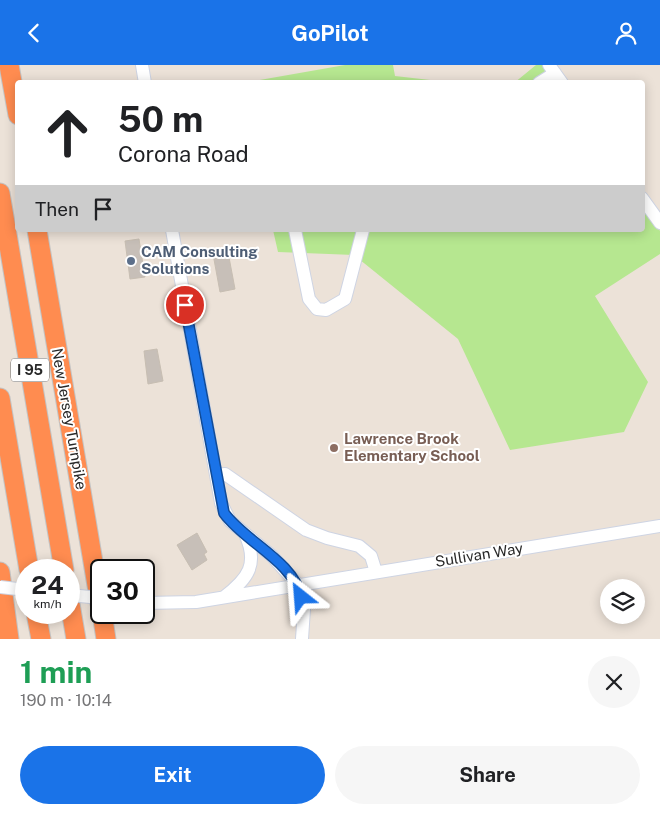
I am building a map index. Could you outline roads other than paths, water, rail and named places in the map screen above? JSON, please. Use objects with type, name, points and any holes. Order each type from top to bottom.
[{"type":"highway","points":[[9,65],[15,98]]},
{"type":"highway","name":"New Jersey Turnpike","points":[[0,193],[62,559]]},
{"type":"highway","name":"New Jersey Turnpike","points":[[37,232],[93,559]]},
{"type":"highway","name":"I 95","points":[[0,399],[27,559]]},
{"type":"highway","points":[[0,572],[9,639]]},
{"type":"highway","points":[[38,624],[41,639]]},
{"type":"highway","points":[[73,624],[76,639]]},
{"type":"highway","points":[[104,624],[106,639]]},
{"type":"street","points":[[142,65],[144,80]]},
{"type":"street","points":[[645,202],[660,223]]},
{"type":"street","points":[[172,232],[224,513],[245,534],[272,556],[299,586],[304,609],[302,639]]},
{"type":"street","points":[[295,232],[309,299],[317,309],[326,310],[345,299],[362,232]]},
{"type":"street","points":[[216,475],[225,474],[306,530],[327,538],[359,546],[371,556],[376,572]]},
{"type":"street","name":"Sullivan Way","points":[[155,603],[196,603],[222,599],[660,525]]},
{"type":"street","points":[[222,599],[239,586],[251,565],[251,551],[245,534]]},
{"type":"street","points":[[0,587],[15,589]]},
{"type":"place","name":"CAM Consulting Solutions","points":[[131,261]]},
{"type":"place","name":"Lawrence Brook Elementary School","points":[[334,448]]}]
